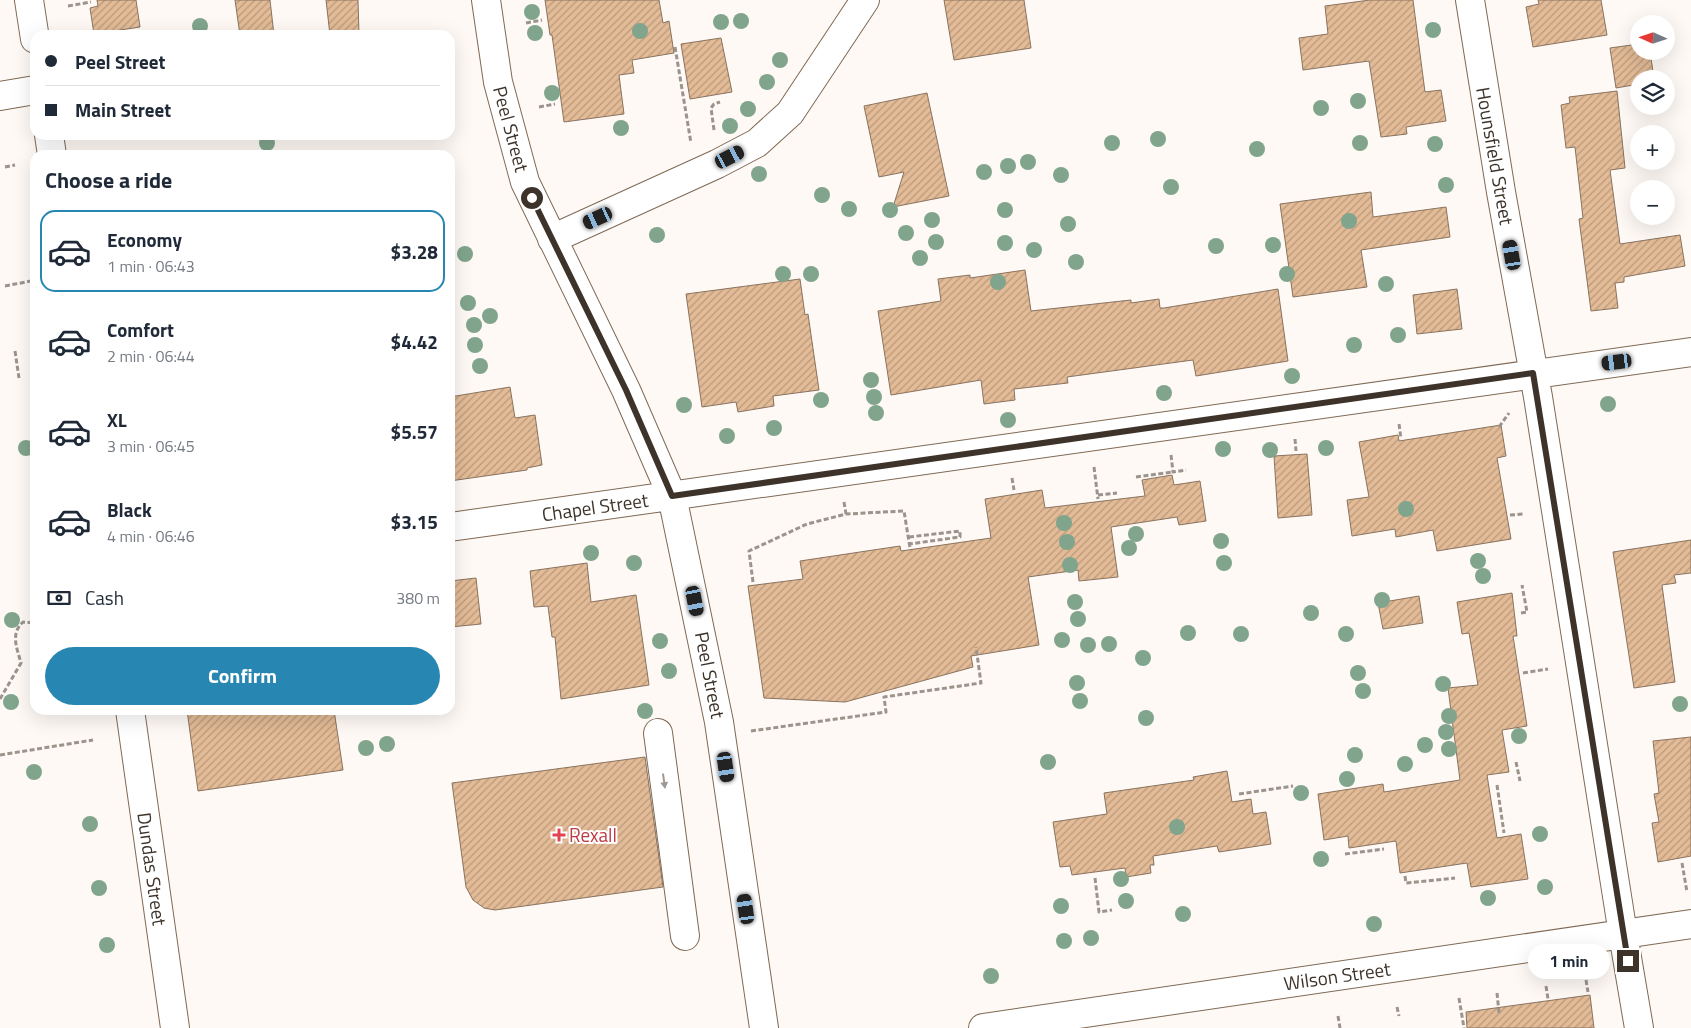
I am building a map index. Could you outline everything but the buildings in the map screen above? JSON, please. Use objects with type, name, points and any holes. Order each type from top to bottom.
[{"type":"street","points":[[29,0],[34,30]]},
{"type":"street","name":"Peel Street","points":[[486,0],[498,82],[508,125],[525,182],[626,390],[672,496],[719,722],[764,1028]]},
{"type":"street","points":[[552,239],[717,164],[757,143],[790,113],[865,0]]},
{"type":"street","name":"Hounsfield Street","points":[[1470,0],[1533,373],[1639,1028]]},
{"type":"street","points":[[0,96],[30,91]]},
{"type":"street","name":"Chapel Street","points":[[455,526],[1691,352]]},
{"type":"street","name":"Dundas Street","points":[[131,715],[175,1028]]},
{"type":"street","points":[[658,733],[685,936]]},
{"type":"street","name":"Wilson Street","points":[[983,1028],[1691,924]]},
{"type":"path","points":[[68,6],[91,2]]},
{"type":"path","points":[[526,23],[542,20]]},
{"type":"path","points":[[675,47],[692,146]]},
{"type":"path","points":[[715,137],[711,108],[714,104],[720,102]]},
{"type":"path","points":[[540,107],[556,104]]},
{"type":"path","points":[[5,167],[15,165]]},
{"type":"path","points":[[6,286],[30,281]]},
{"type":"path","points":[[15,351],[19,378]]},
{"type":"path","points":[[1499,427],[1509,413]]},
{"type":"path","points":[[1397,416],[1401,438]]},
{"type":"path","points":[[1170,447],[1173,472]]},
{"type":"path","points":[[1093,458],[1098,497],[1117,493]]},
{"type":"path","points":[[1136,477],[1186,470]]},
{"type":"path","points":[[753,582],[749,551],[807,524],[846,514],[904,511],[909,546],[960,537],[960,531],[908,537]]},
{"type":"path","points":[[1510,515],[1524,514]]},
{"type":"path","points":[[1521,613],[1527,612],[1522,585]]},
{"type":"path","points":[[0,699],[21,663],[15,641],[18,627],[23,622],[30,623]]},
{"type":"path","points":[[750,732],[886,712],[884,697],[981,683],[976,647]]},
{"type":"path","points":[[1523,673],[1548,669]]},
{"type":"path","points":[[0,755],[94,740]]},
{"type":"path","points":[[1516,762],[1520,781]]},
{"type":"path","points":[[1497,785],[1504,833]]},
{"type":"path","points":[[1239,794],[1293,786]]},
{"type":"path","points":[[1345,854],[1384,849]]},
{"type":"path","points":[[1682,863],[1687,892]]},
{"type":"path","points":[[1405,876],[1406,883],[1455,878]]},
{"type":"path","points":[[1095,878],[1099,912],[1112,910]]},
{"type":"path","points":[[1586,980],[1588,992]]},
{"type":"path","points":[[1546,986],[1548,999]]},
{"type":"path","points":[[1496,993],[1499,1012]]},
{"type":"path","points":[[1459,998],[1464,1028]]},
{"type":"path","points":[[1397,1007],[1399,1016]]},
{"type":"path","points":[[1338,1016],[1340,1028]]},
{"type":"place","name":"Rexall","points":[[559,835]]},
{"type":"route","points":[[532,198],[626,390],[672,496],[1533,373],[1628,961]]}]
